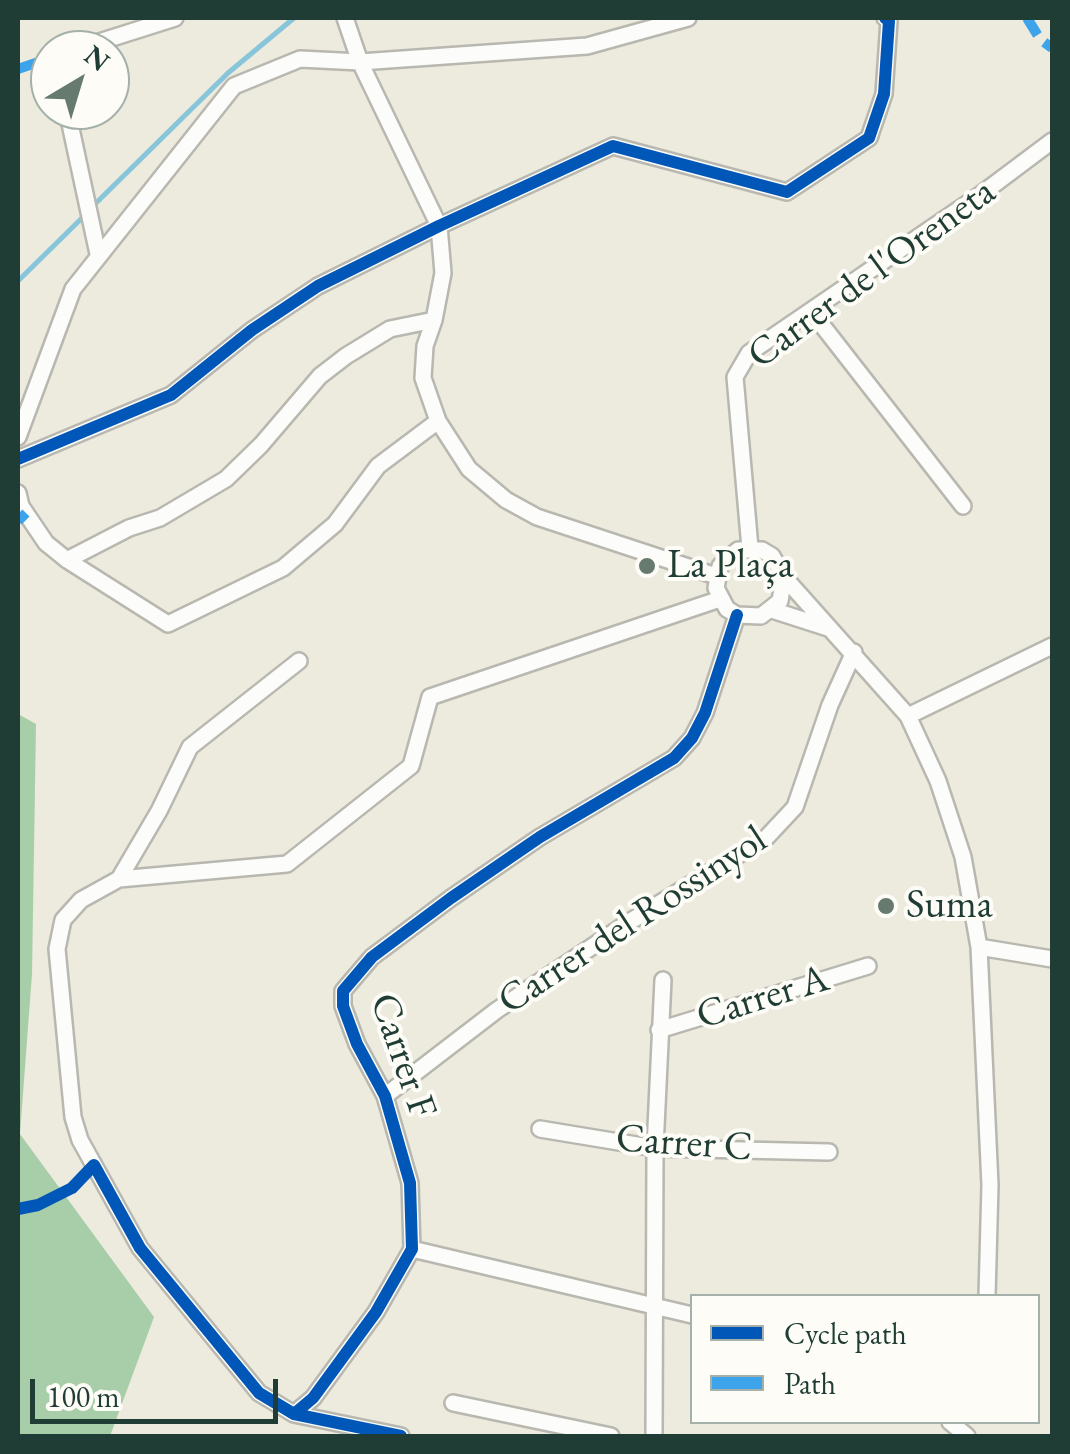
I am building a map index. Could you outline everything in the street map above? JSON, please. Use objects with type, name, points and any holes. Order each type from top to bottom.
[{"type":"street","points":[[130,32],[175,18]]},
{"type":"street","points":[[345,18],[360,62],[439,226],[443,273],[425,346],[423,378],[438,420],[469,468],[506,500],[537,518],[716,576]]},
{"type":"street","points":[[18,437],[73,289],[234,86],[300,59],[360,62],[587,46],[688,18]]},
{"type":"street","points":[[18,460],[171,394],[252,330],[318,286],[613,146],[787,192],[869,138],[884,94],[889,21],[885,18]]},
{"type":"street","points":[[70,130],[98,254]]},
{"type":"street","name":"Carrer de l'Oreneta","points":[[750,548],[735,377],[749,353],[1052,141]]},
{"type":"street","points":[[810,312],[963,506]]},
{"type":"street","points":[[67,560],[117,533],[160,518],[226,480],[261,446],[320,376],[346,356],[390,330],[434,320]]},
{"type":"street","points":[[18,493],[21,506],[46,543],[168,624],[283,568],[335,524],[378,466],[438,420]]},
{"type":"street","points":[[828,628],[772,610],[749,618],[737,615],[720,599],[716,576],[728,556],[750,548],[772,556],[784,577],[908,716],[952,820],[963,857],[979,947],[990,1185],[987,1294]]},
{"type":"street","points":[[772,610],[784,590],[784,577]]},
{"type":"street","points":[[401,1436],[294,1414],[259,1393],[140,1248],[80,1140],[72,1117],[57,949],[63,920],[81,900],[119,880],[287,864],[410,766],[430,697],[720,599]]},
{"type":"street","name":"Carrer F","points":[[412,1249],[410,1183],[385,1096],[358,1044],[343,1006],[343,991],[372,957],[451,898],[540,837],[674,758],[692,738],[705,713],[737,615]]},
{"type":"street","points":[[908,716],[1052,646]]},
{"type":"street","name":"Carrer del Rossinyol","points":[[385,1096],[497,1010],[766,838],[795,806],[830,704],[854,652]]},
{"type":"street","points":[[119,880],[190,747],[299,661]]},
{"type":"street","points":[[979,947],[1052,959]]},
{"type":"street","name":"Carrer A","points":[[658,1030],[868,966]]},
{"type":"street","points":[[654,1436],[655,1148],[663,980]]},
{"type":"street","name":"Carrer C","points":[[540,1129],[655,1148],[829,1152]]},
{"type":"street","points":[[294,1414],[313,1398],[376,1312],[412,1249],[690,1315]]},
{"type":"street","points":[[453,1403],[610,1436]]},
{"type":"green space","points":[[18,714],[36,724],[32,974],[20,1134],[154,1317],[110,1436],[18,1436]]},
{"type":"waterway","points":[[92,207],[228,73],[294,18]]},
{"type":"waterway","points":[[18,281],[85,215]]},
{"type":"marked path","points":[[1027,18],[1040,39],[1052,48]]},
{"type":"marked path","points":[[18,69],[30,65]]},
{"type":"marked path","points":[[18,521],[26,513]]},
{"type":"cycle path","points":[[18,459],[171,395],[252,330],[318,286],[613,146],[787,192],[869,138],[884,94],[889,21],[885,18]]},
{"type":"cycle path","points":[[294,1414],[313,1398],[376,1312],[412,1249],[410,1183],[385,1096],[357,1044],[343,1006],[343,991],[372,957],[451,898],[540,837],[674,758],[692,738],[705,713],[737,615]]},
{"type":"cycle path","points":[[18,1209],[38,1205],[72,1188],[94,1165],[140,1248],[259,1393],[294,1414],[401,1436]]},
{"type":"place","name":"La Plaça","points":[[647,566]]},
{"type":"place","name":"Suma","points":[[886,906]]}]
